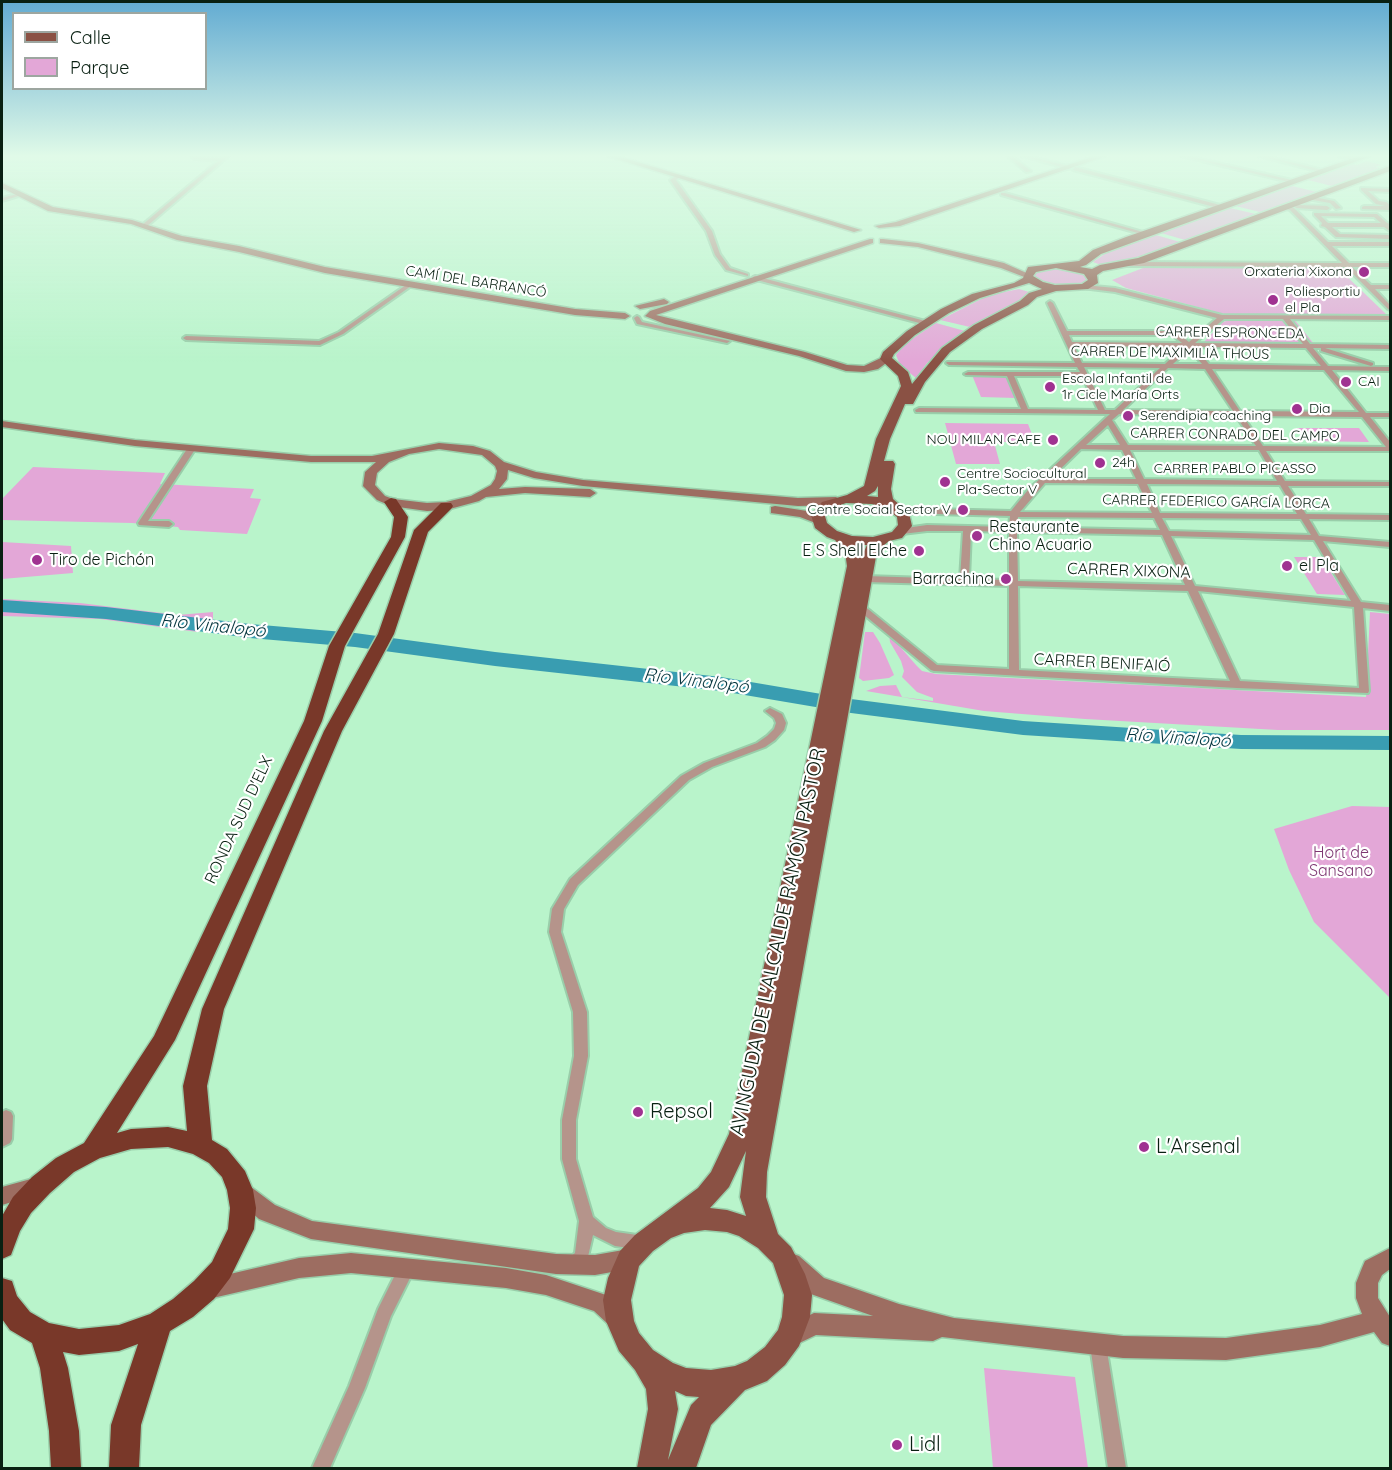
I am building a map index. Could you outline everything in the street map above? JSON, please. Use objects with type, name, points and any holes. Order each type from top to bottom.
[{"type":"highway","name":"RONDA SUD D'ELX","points":[[93,1150],[164,1040],[294,763],[322,693],[337,646],[398,537],[401,518],[391,502]]},
{"type":"highway","points":[[200,1145],[195,1086],[213,1010],[333,731],[386,634],[421,530],[446,506]]},
{"type":"highway","points":[[2,1247],[8,1228],[22,1205],[41,1185],[65,1165],[93,1150],[131,1139],[168,1137],[200,1145],[219,1156],[232,1171],[240,1190],[243,1208],[237,1239],[221,1270],[204,1290],[183,1308],[159,1323],[119,1338],[79,1342],[44,1335],[20,1321],[4,1304]]},
{"type":"highway","points":[[124,1468],[126,1425],[159,1323]]},
{"type":"highway","points":[[44,1335],[54,1368],[64,1431],[66,1468]]},
{"type":"main road","name":"CAMÍ DEL BARRANCÓ","points":[[139,225],[180,237],[408,286],[600,314],[624,313]]},
{"type":"main road","points":[[830,225],[857,233],[870,241]]},
{"type":"main road","points":[[624,313],[637,318],[652,314],[872,226],[882,225]]},
{"type":"main road","points":[[883,241],[896,239],[901,233],[923,225]]},
{"type":"main road","points":[[1004,266],[1067,266],[1082,263],[1097,252],[1173,225]]},
{"type":"main road","points":[[839,676],[860,607],[871,548],[902,531],[906,521],[886,500],[884,489],[893,441],[904,411],[929,368],[946,350],[978,327],[1024,303],[1033,295],[1090,280],[1100,268],[1128,264],[1237,225]]},
{"type":"main road","points":[[872,226],[901,233],[909,242],[918,245],[1004,266],[1055,288]]},
{"type":"main road","points":[[624,313],[640,306],[663,303],[870,241],[918,245]]},
{"type":"main road","points":[[1067,266],[1090,280]]},
{"type":"main road","points":[[652,314],[668,322],[855,369],[874,367],[886,358],[897,344],[927,323],[976,296],[1018,285],[1037,267]]},
{"type":"main road","points":[[640,306],[652,309],[652,314]]},
{"type":"main road","points":[[818,520],[821,509],[870,488],[882,439],[907,386],[904,375],[886,358]]},
{"type":"main road","points":[[2,422],[90,436],[311,459],[372,459],[428,447],[457,446],[486,453],[500,464],[534,475],[583,483],[798,502],[873,500],[895,507]]},
{"type":"main road","points":[[368,479],[377,466],[396,454]]},
{"type":"main road","points":[[311,459],[357,469],[368,479],[373,492],[391,502],[408,506],[446,506],[485,494],[525,490],[581,492],[778,510],[802,514],[818,520],[825,530],[841,538],[862,541],[883,540]]},
{"type":"main road","points":[[485,494],[501,479],[503,471],[500,464]]},
{"type":"main road","points":[[828,733],[855,567],[852,551],[841,538]]},
{"type":"main road","name":"AVINGUDA DE L'ALCALDE RAMÓN PASTOR","points":[[645,1244],[707,1196],[724,1171],[741,1134],[828,733]]},
{"type":"main road","name":"AVINGUDA DE L'ALCALDE RAMÓN PASTOR","points":[[774,1247],[753,1197],[754,1172],[828,733]]},
{"type":"main road","points":[[2,1196],[41,1185]]},
{"type":"main road","points":[[240,1190],[267,1212],[310,1230],[572,1265],[595,1265],[645,1244],[682,1222],[705,1219],[727,1221],[748,1228],[774,1247],[816,1286],[899,1315],[954,1329]]},
{"type":"main road","points":[[645,1244],[621,1278],[617,1300],[620,1321],[629,1341],[660,1386],[663,1409],[652,1468]]},
{"type":"main road","points":[[643,1359],[663,1373],[686,1382],[711,1384],[735,1380],[757,1371],[776,1356],[789,1337],[796,1317],[798,1295],[792,1274],[774,1247]]},
{"type":"main road","points":[[789,1337],[814,1324],[954,1329],[1098,1344],[1226,1349],[1384,1328],[1367,1299],[1367,1283],[1373,1268],[1390,1258]]},
{"type":"main road","points":[[204,1290],[299,1268],[351,1263],[546,1285],[601,1303],[620,1321]]},
{"type":"main road","points":[[681,1468],[688,1443],[701,1415],[735,1380]]},
{"type":"street","points":[[704,225],[717,254],[729,269],[927,323]]},
{"type":"street","points":[[1113,225],[1147,234]]},
{"type":"street","points":[[1308,225],[1389,226]]},
{"type":"street","points":[[1308,225],[1390,308]]},
{"type":"street","points":[[1326,225],[1338,236],[1390,237]]},
{"type":"street","points":[[1327,244],[1390,244]]},
{"type":"street","points":[[1128,264],[1390,265]]},
{"type":"street","points":[[1090,280],[1115,290],[1222,317],[1390,318]]},
{"type":"street","points":[[1090,280],[1115,290]]},
{"type":"street","points":[[186,338],[320,343],[341,333],[408,286]]},
{"type":"street","points":[[1369,287],[1390,287]]},
{"type":"street","points":[[1050,303],[1102,411]]},
{"type":"street","points":[[1014,673],[1014,513],[1020,503],[1043,481],[1222,317]]},
{"type":"street","points":[[637,318],[639,323],[726,341]]},
{"type":"street","points":[[1285,318],[1365,414],[1390,448]]},
{"type":"street","points":[[1065,333],[1174,333],[1189,345],[1206,365],[1262,448],[1358,605]]},
{"type":"street","name":"CARRER ESPRONCEDA","points":[[1070,344],[1390,347]]},
{"type":"street","points":[[1308,346],[1389,369]]},
{"type":"street","name":"CARRER DE MAXIMILIÀ THOUS","points":[[949,363],[1169,364],[1389,369]]},
{"type":"street","points":[[968,374],[1085,374]]},
{"type":"street","points":[[1010,374],[1025,410]]},
{"type":"street","points":[[919,410],[1390,415]]},
{"type":"street","points":[[1109,422],[1125,447],[1237,685]]},
{"type":"street","name":"CARRER CONRADO DEL CAMPO","points":[[1080,447],[1390,448]]},
{"type":"street","points":[[170,524],[142,523],[192,448]]},
{"type":"street","name":"CARRER PABLO PICASSO","points":[[1043,481],[1390,484]]},
{"type":"street","name":"CARRER FEDERICO GARCÍA LORCA","points":[[895,507],[937,512],[1390,517]]},
{"type":"street","points":[[937,512],[939,528]]},
{"type":"street","points":[[902,531],[939,528],[1166,533],[1318,538],[1390,544]]},
{"type":"street","points":[[964,581],[968,529]]},
{"type":"street","name":"CARRER XIXONA","points":[[865,579],[1191,588],[1390,608]]},
{"type":"street","name":"CARRER BENIFAIÓ","points":[[860,607],[934,668],[1364,691],[1358,605]]},
{"type":"street","points":[[572,1265],[582,1256],[587,1221],[569,1159],[569,1120],[581,1056],[580,1012],[555,932],[558,909],[574,882],[685,778],[708,765],[761,745],[771,738],[781,723],[778,716],[770,711]]},
{"type":"street","points":[[2,1141],[5,1139],[6,1116]]},
{"type":"street","points":[[587,1221],[601,1233],[615,1239],[645,1244]]},
{"type":"street","points":[[321,1468],[357,1388],[384,1314],[407,1268]]},
{"type":"street","points":[[1098,1344],[1117,1468]]},
{"type":"green space","points":[[1184,225],[1227,225],[1185,240],[1161,233]]},
{"type":"green space","points":[[1156,235],[1180,242],[1126,261],[1101,265],[1093,262],[1109,251]]},
{"type":"green space","points":[[1057,268],[1080,272],[1088,277],[1088,280],[1081,285],[1065,287],[1047,284],[1034,275],[1041,270]]},
{"type":"green space","name":"Poliesportiu el Pla","points":[[1143,268],[1338,268],[1386,314],[1224,314],[1126,288],[1112,280]]},
{"type":"green space","points":[[1019,289],[1029,292],[1017,302],[970,327],[940,320],[989,295]]},
{"type":"green space","points":[[1234,319],[1294,319],[1314,344],[1204,342],[1223,322]]},
{"type":"green space","points":[[936,323],[965,331],[927,363],[916,378],[900,365],[896,355],[906,343]]},
{"type":"green space","points":[[972,375],[1008,375],[1016,398],[981,397]]},
{"type":"green space","points":[[945,423],[1028,424],[1035,442],[994,442],[1000,464],[956,464]]},
{"type":"green space","points":[[1297,428],[1359,428],[1369,442],[1306,441]]},
{"type":"green space","points":[[33,467],[165,473],[160,484],[254,489],[250,498],[261,499],[247,534],[180,530],[178,527],[132,523],[2,520],[2,499]]},
{"type":"green space","name":"Tiro de Pichón","points":[[2,542],[71,546],[73,573],[2,579]]},
{"type":"green space","points":[[1294,557],[1321,557],[1345,595],[1317,594]]},
{"type":"green space","points":[[2,599],[80,603],[178,615],[213,612],[213,621],[198,632],[100,619],[2,616]]},
{"type":"green space","points":[[1370,612],[1390,614],[1390,730],[1278,730],[1085,719],[984,711],[866,691],[880,686],[896,685],[902,697],[933,701],[933,698],[917,692],[902,677],[904,671],[901,661],[890,642],[889,634],[922,671],[936,674],[1366,697]]},
{"type":"green space","points":[[865,632],[873,632],[880,643],[894,675],[889,678],[863,681],[859,678]]},
{"type":"green space","name":"Hort de Sansano","points":[[1352,806],[1390,807],[1390,998],[1314,922],[1289,870],[1274,829]]},
{"type":"green space","points":[[984,1368],[1075,1377],[1088,1468],[993,1468]]},
{"type":"waterway","name":"Río Vinalopó","points":[[2,606],[106,613],[250,631],[355,640],[495,659],[721,684],[851,706],[1023,728],[1241,742],[1390,743]]},
{"type":"place","name":"Orxateria Xixona","points":[[1364,272]]},
{"type":"place","name":"Poliesportiu el Pla","points":[[1273,300]]},
{"type":"place","name":"CAI","points":[[1346,382]]},
{"type":"place","name":"Escola Infantil de 1r Cicle María Orts","points":[[1050,387]]},
{"type":"place","name":"Dia","points":[[1297,409]]},
{"type":"place","name":"Serendipia coaching","points":[[1128,416]]},
{"type":"place","name":"NOU MILAN CAFE","points":[[1053,440]]},
{"type":"place","name":"24h","points":[[1100,463]]},
{"type":"place","name":"Centre Sociocultural Pla-Sector V","points":[[945,482]]},
{"type":"place","name":"Centre Social Sector V","points":[[963,510]]},
{"type":"place","name":"Restaurante Chino Acuario","points":[[977,536]]},
{"type":"place","name":"E S Shell Elche","points":[[919,551]]},
{"type":"place","name":"Tiro de Pichón","points":[[37,560]]},
{"type":"place","name":"el Pla","points":[[1287,566]]},
{"type":"place","name":"Barrachina","points":[[1006,579]]},
{"type":"place","name":"Repsol","points":[[638,1112]]},
{"type":"place","name":"L'Arsenal","points":[[1144,1147]]},
{"type":"place","name":"Lidl","points":[[897,1445]]}]
